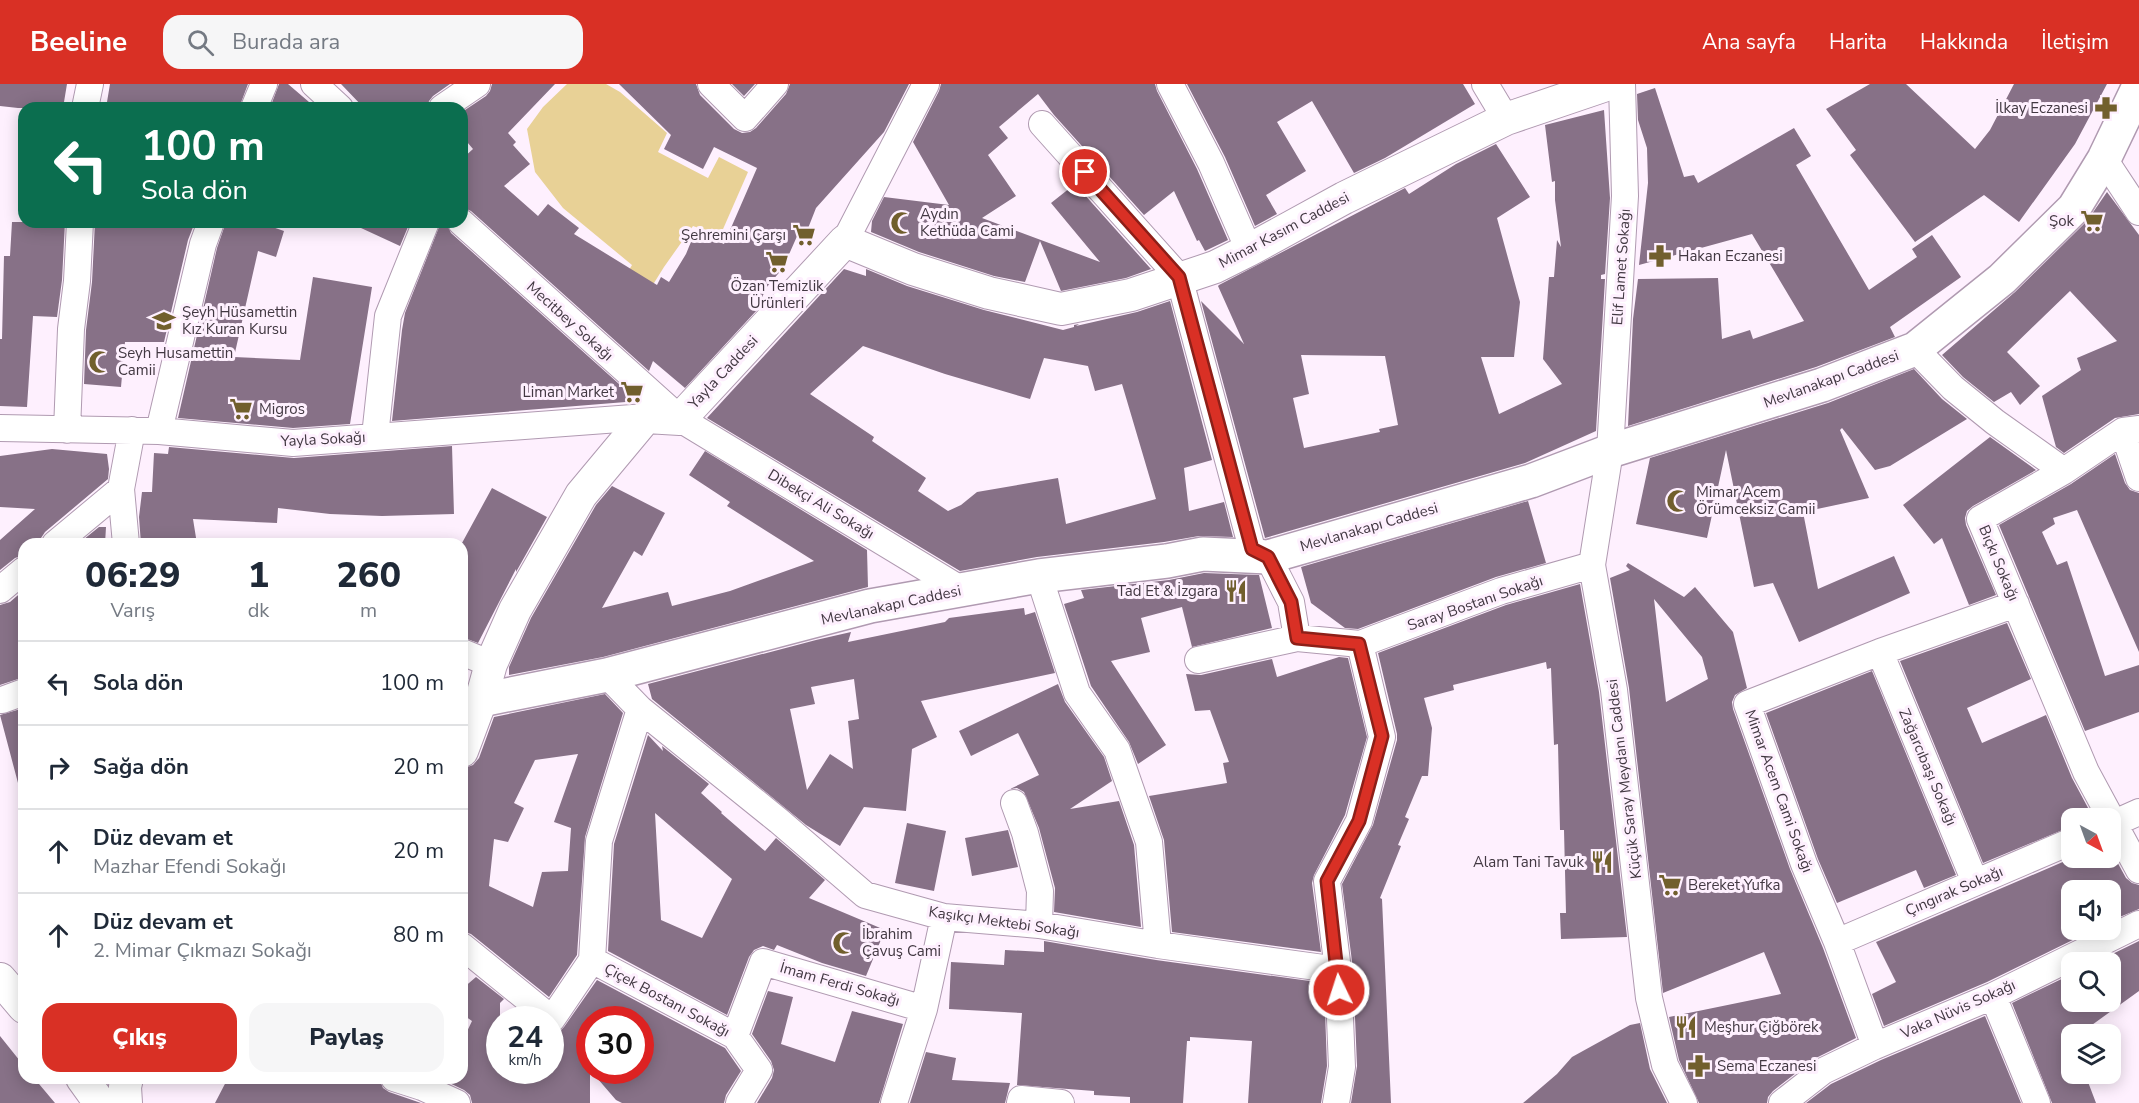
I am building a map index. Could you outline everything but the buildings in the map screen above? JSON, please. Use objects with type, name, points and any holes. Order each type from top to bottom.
[{"type":"main road","name":"Mevlanakapı Caddesi","points":[[482,700],[608,675],[870,606],[1039,576],[1167,561],[1203,554],[1268,557],[1531,481],[1610,451],[1822,385],[1915,348],[2002,279],[2074,208],[2103,159],[2139,86]]},
{"type":"street","points":[[86,102],[90,84]]},
{"type":"street","points":[[256,102],[264,84]]},
{"type":"street","points":[[451,102],[477,84]]},
{"type":"street","points":[[711,84],[746,118],[775,84]]},
{"type":"street","name":"Yayla Caddesi","points":[[646,417],[680,419],[845,241],[926,84]]},
{"type":"street","points":[[1170,84],[1211,163],[1249,250]]},
{"type":"street","points":[[1485,84],[1506,119]]},
{"type":"street","name":"Mimar Kasım Caddesi","points":[[845,241],[913,269],[989,293],[1061,309],[1131,295],[1179,277],[1215,267],[1344,198],[1506,119],[1609,84]]},
{"type":"street","name":"Elif Lamet Sokağı","points":[[1610,451],[1625,196],[1622,84]]},
{"type":"street","points":[[1042,124],[1179,277],[1252,549],[1268,557],[1291,602],[1297,638]]},
{"type":"street","points":[[2103,159],[2139,212]]},
{"type":"street","points":[[67,430],[71,329],[77,281],[80,228]]},
{"type":"street","points":[[159,431],[203,244],[209,228]]},
{"type":"street","points":[[375,436],[388,316],[424,228]]},
{"type":"street","name":"Meсitbey Sokağı","points":[[468,228],[680,419]]},
{"type":"street","points":[[1915,348],[1953,388],[1995,422],[2064,471],[2131,430],[2139,478]]},
{"type":"street","points":[[468,736],[482,700],[491,664],[515,610],[581,495],[646,417]]},
{"type":"street","name":"Yayla Sokağı","points":[[0,428],[159,431],[293,442],[646,417]]},
{"type":"street","name":"Dibekçi Ali Sokağı","points":[[680,419],[962,590]]},
{"type":"street","points":[[125,538],[121,489],[132,430]]},
{"type":"street","name":"Küçük Saray Meydanı Caddesi","points":[[1610,451],[1592,565],[1614,690],[1649,999],[1665,1065],[1680,1101]]},
{"type":"street","name":"Bıçkı Sokağı","points":[[2064,471],[1980,519],[2086,772],[2104,808]]},
{"type":"street","points":[[62,538],[121,489]]},
{"type":"street","name":"Saray Bostanı Sokağı","points":[[1359,644],[1501,591],[1592,565]]},
{"type":"street","points":[[0,590],[18,575]]},
{"type":"street","points":[[1039,576],[1077,693],[1118,750],[1149,842],[1158,945]]},
{"type":"street","name":"Mimar Acem Cami Sokağı","points":[[1875,1046],[1837,942],[1804,864],[1747,704],[1880,652],[2016,604]]},
{"type":"street","points":[[1198,660],[1297,638],[1359,644],[1382,736],[1359,821],[1327,881],[1338,970],[1342,1067],[1336,1103]]},
{"type":"street","name":"Zağarcıbaşı Sokağı","points":[[1880,652],[1975,882]]},
{"type":"street","points":[[468,654],[491,664]]},
{"type":"street","name":"Kaşıkçı Mektebi Sokağı","points":[[608,675],[640,709],[779,821],[865,895],[944,917],[1039,926],[1338,970]]},
{"type":"street","points":[[468,951],[552,1019],[592,960],[599,841],[640,709]]},
{"type":"street","points":[[1014,803],[1025,833],[1040,891],[1039,926]]},
{"type":"street","points":[[2121,820],[2139,812]]},
{"type":"street","name":"Bıçkı Sokağı","points":[[2121,839],[2139,870]]},
{"type":"street","name":"Çıngırak Sokağı","points":[[1837,942],[2061,846]]},
{"type":"street","points":[[894,1103],[924,1009],[944,917]]},
{"type":"street","name":"Vaka Nüvis Sokağı","points":[[1782,1103],[1823,1071],[1875,1046],[1993,996],[2139,924]]},
{"type":"street","name":"Çiçek Bostanı Sokağı","points":[[592,960],[735,1036],[759,1070],[739,1103]]},
{"type":"street","name":"İmam Ferdi Sokağı","points":[[735,1036],[763,962],[924,1009]]},
{"type":"street","points":[[0,979],[18,1000]]},
{"type":"street","points":[[1993,996],[2037,1103]]},
{"type":"street","points":[[86,1084],[100,1103]]},
{"type":"street","points":[[100,1084],[125,1103]]},
{"type":"street","points":[[125,1103],[126,1084]]},
{"type":"street","points":[[413,1084],[457,1103]]},
{"type":"street","points":[[1020,1103],[1021,1099],[1061,1103]]},
{"type":"shaded area","points":[[567,84],[606,84],[620,92],[667,133],[658,152],[708,178],[719,157],[748,172],[720,236],[693,226],[639,307],[613,298],[632,265],[563,208],[535,172],[527,129],[543,107]]},
{"type":"place","name":"İlkay Eczanesi","points":[[2106,108]]},
{"type":"place","name":"Şok","points":[[2092,221]]},
{"type":"place","name":"Aydın Kethüda Cami","points":[[902,223]]},
{"type":"place","name":"Şehremini Çarşı","points":[[804,235]]},
{"type":"place","name":"Hakan Eczanesi","points":[[1660,256]]},
{"type":"place","name":"Özan Temizlik Ürünleri","points":[[777,262]]},
{"type":"place","name":"Şeyh Hüsamettin Kız Kuran Kursu","points":[[164,321]]},
{"type":"place","name":"Seyh Husamettin Camii","points":[[100,362]]},
{"type":"place","name":"Liman Market","points":[[632,392]]},
{"type":"place","name":"Migros","points":[[241,409]]},
{"type":"place","name":"Mimar Acem Örümceksiz Camii","points":[[1678,501]]},
{"type":"place","name":"Tad Et & İzgara","points":[[1236,591]]},
{"type":"place","name":"Alam Tani Tavuk","points":[[1602,862]]},
{"type":"place","name":"Bereket Yufka","points":[[1670,885]]},
{"type":"place","name":"İbrahim Çavuş Cami","points":[[844,943]]},
{"type":"place","name":"Meşhur Çiğbörek","points":[[1686,1027]]},
{"type":"place","name":"Sema Eczanesi","points":[[1699,1066]]},
{"type":"route","points":[[1085,172],[1179,277],[1252,549],[1268,557],[1291,602],[1297,638],[1359,644],[1382,736],[1359,821],[1327,881],[1339,990]]}]
